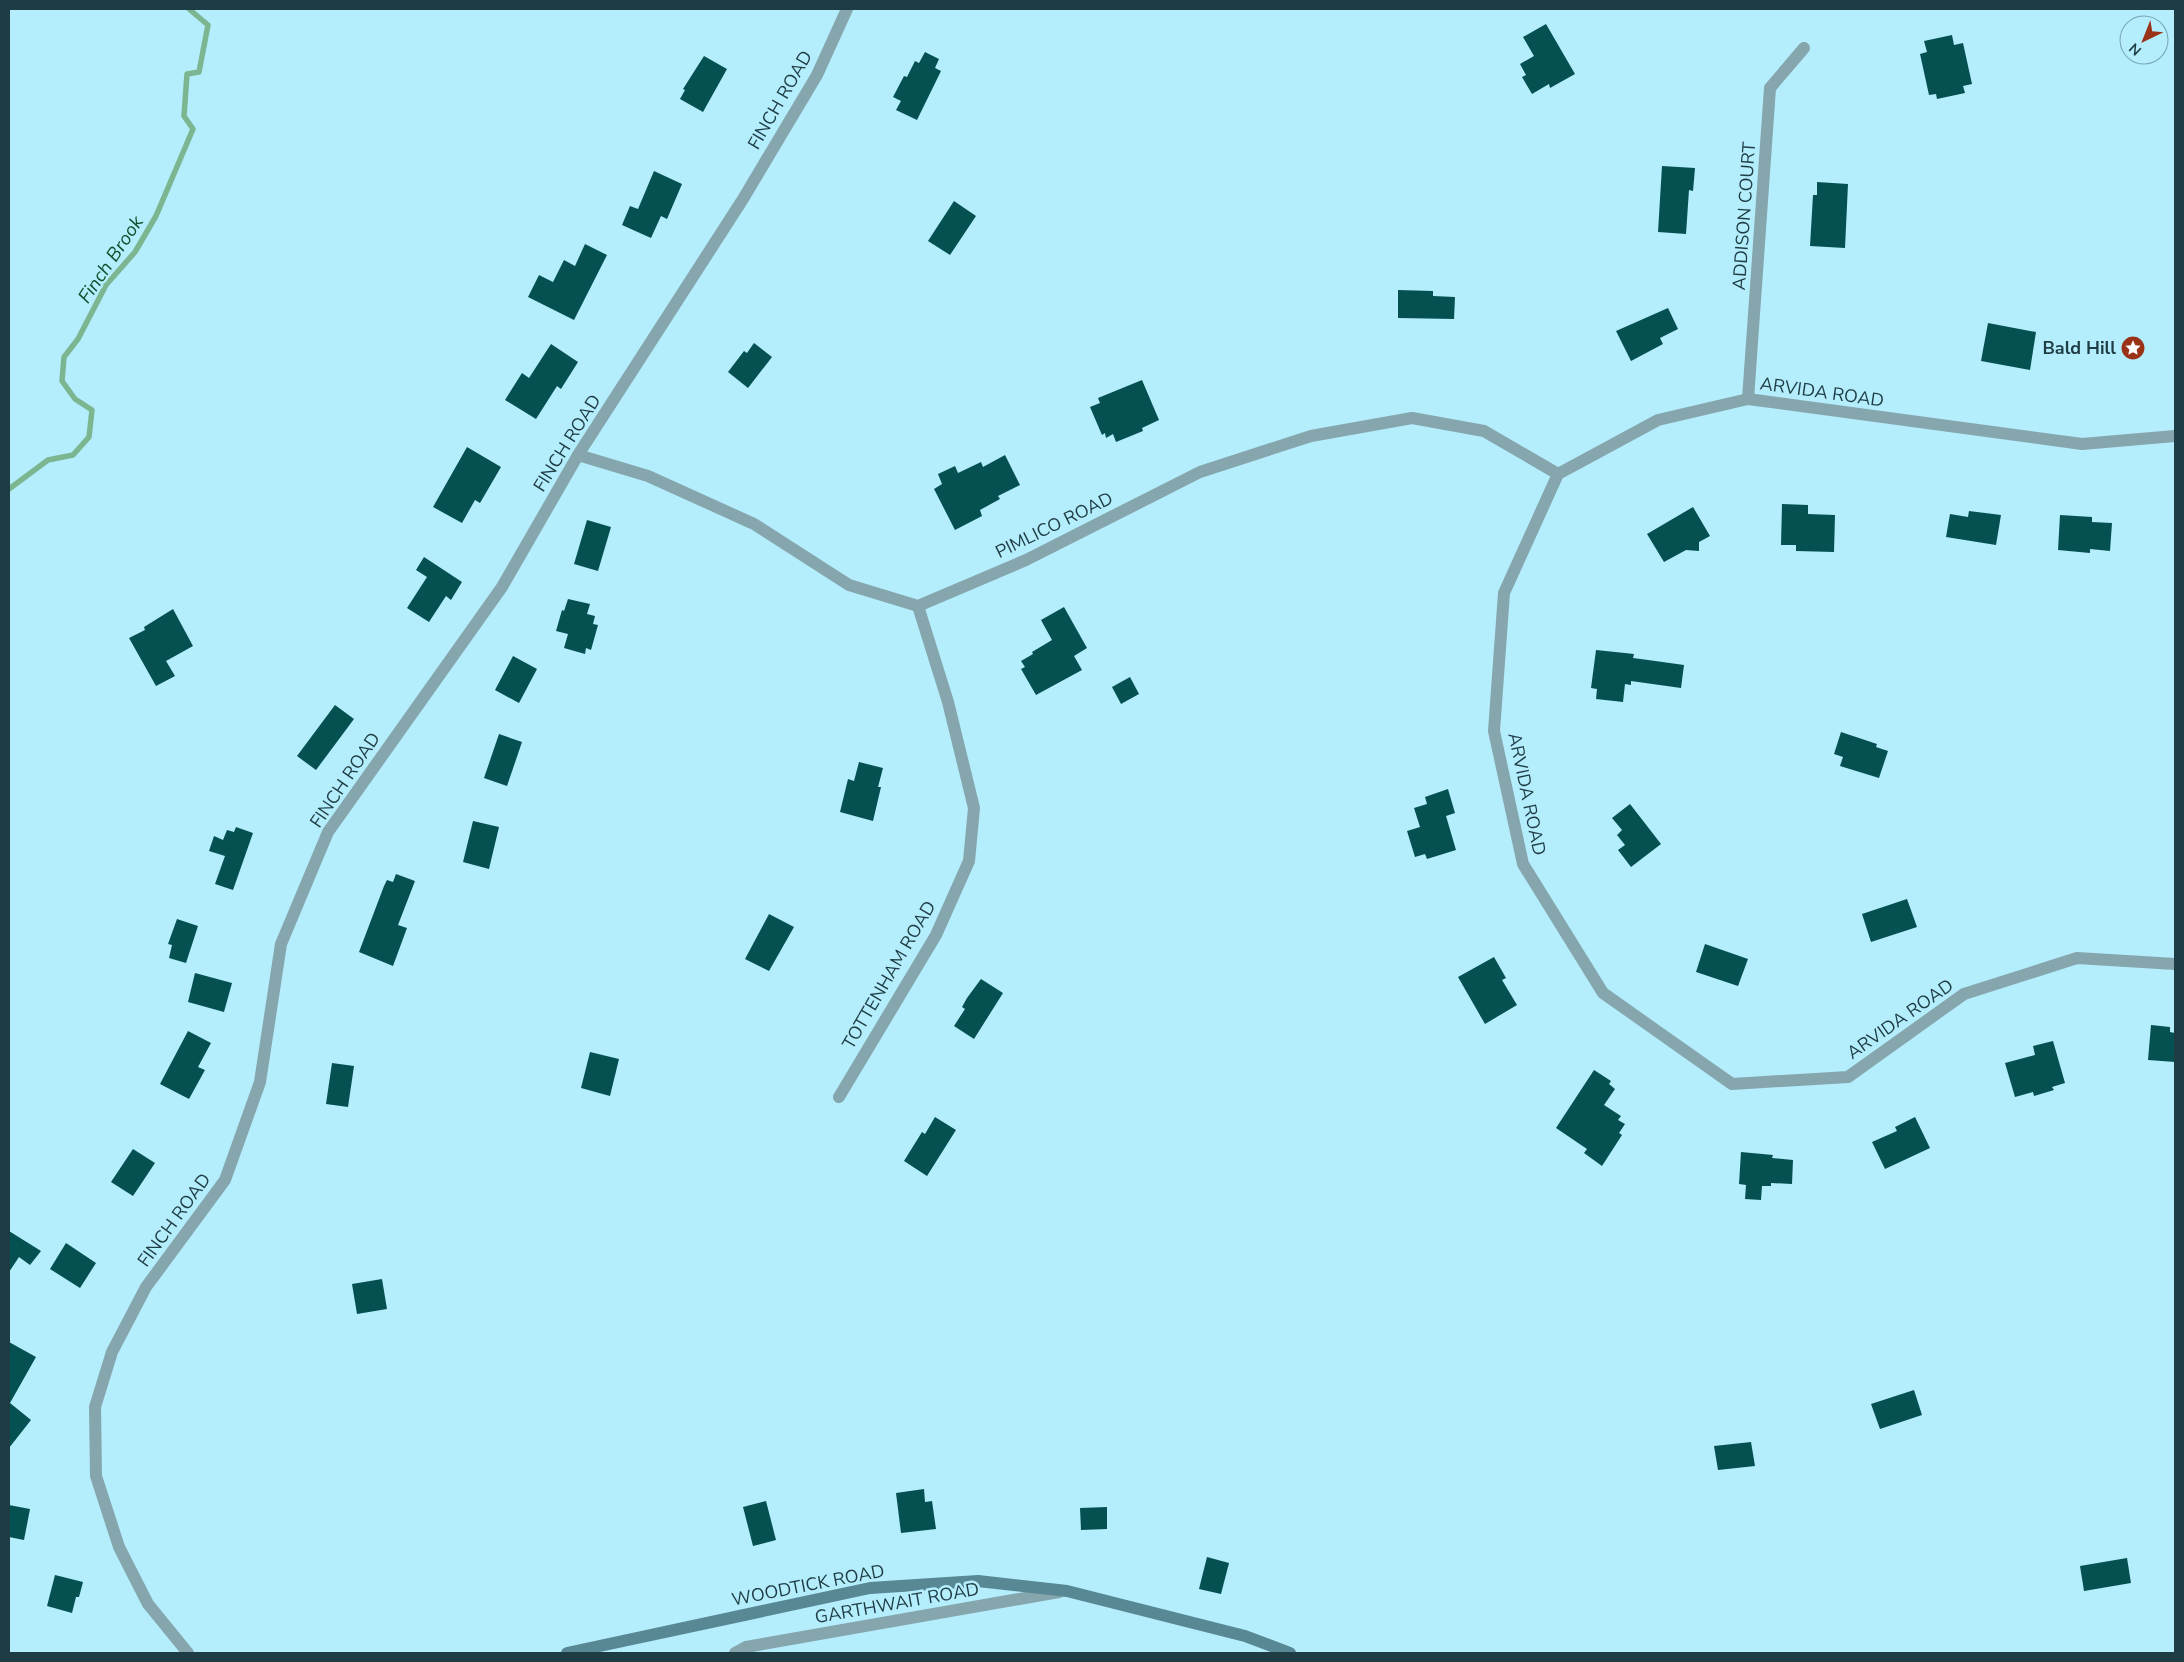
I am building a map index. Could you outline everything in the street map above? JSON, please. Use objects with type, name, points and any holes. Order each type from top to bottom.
[{"type":"main road","name":"WOODTICK ROAD","points":[[567,1653],[870,1588],[978,1581],[1067,1591],[1245,1636],[1290,1653]]},
{"type":"street","name":"FINCH ROAD","points":[[188,1653],[148,1604],[119,1547],[96,1476],[95,1407],[112,1352],[146,1287],[225,1180],[260,1082],[281,944],[328,832],[502,586],[578,455],[748,191],[817,75],[847,9]]},
{"type":"street","name":"ADDISON COURT","points":[[1748,399],[1770,88],[1804,48]]},
{"type":"street","name":"ARVIDA ROAD","points":[[2175,436],[2082,444],[1748,399],[1658,420],[1558,474],[1504,593],[1494,731],[1523,864],[1603,993],[1732,1084],[1848,1077],[1964,994],[2077,958],[2175,964]]},
{"type":"street","name":"PIMLICO ROAD","points":[[918,606],[1026,560],[1200,472],[1311,436],[1412,418],[1484,431],[1558,474]]},
{"type":"street","points":[[578,455],[657,480],[754,524],[848,584],[918,606]]},
{"type":"street","name":"TOTTENHAM ROAD","points":[[838,1097],[936,935],[969,861],[974,808],[948,702],[918,606]]},
{"type":"street","name":"GARTHWAIT ROAD","points":[[735,1653],[746,1647],[1067,1591]]},
{"type":"building","points":[[1546,24],[1575,74],[1550,88],[1549,84],[1532,94],[1522,77],[1526,75],[1520,64],[1534,56],[1523,37]]},
{"type":"building","points":[[1952,35],[1954,45],[1963,43],[1972,84],[1963,86],[1965,93],[1937,99],[1936,94],[1929,95],[1920,54],[1927,52],[1924,41]]},
{"type":"building","points":[[925,52],[939,59],[935,68],[941,71],[917,120],[896,110],[901,101],[893,97],[904,76],[907,77],[915,61],[919,63]]},
{"type":"building","points":[[704,56],[727,69],[703,112],[680,99],[685,90],[683,89]]},
{"type":"building","points":[[1662,166],[1695,168],[1693,191],[1689,190],[1686,234],[1658,232]]},
{"type":"building","points":[[654,171],[682,184],[667,219],[661,216],[651,238],[622,225],[630,206],[638,209]]},
{"type":"building","points":[[1817,182],[1848,184],[1845,248],[1810,246],[1813,195],[1817,195]]},
{"type":"building","points":[[954,201],[976,216],[950,255],[928,241]]},
{"type":"building","points":[[585,244],[607,255],[574,320],[528,297],[539,275],[553,282],[564,260],[575,266]]},
{"type":"building","points":[[1398,290],[1433,291],[1433,296],[1455,297],[1454,319],[1398,318]]},
{"type":"building","points":[[1668,308],[1678,329],[1660,338],[1663,344],[1631,361],[1616,331]]},
{"type":"building","points":[[1988,323],[2036,332],[2030,370],[1981,361]]},
{"type":"building","points":[[754,343],[772,357],[748,388],[728,372],[744,351],[747,353]]},
{"type":"building","points":[[551,344],[578,362],[561,389],[557,386],[536,419],[505,400],[522,373],[529,378]]},
{"type":"building","points":[[1142,380],[1159,420],[1142,428],[1143,431],[1116,442],[1113,434],[1106,438],[1105,433],[1102,435],[1090,407],[1100,403],[1098,398]]},
{"type":"building","points":[[467,447],[501,467],[480,503],[475,500],[462,523],[433,507]]},
{"type":"building","points":[[1005,455],[1020,485],[998,496],[1000,499],[980,510],[982,516],[955,530],[934,489],[942,484],[938,474],[955,466],[958,473],[981,462],[983,467]]},
{"type":"building","points":[[1782,504],[1808,505],[1808,514],[1835,515],[1834,552],[1796,551],[1796,545],[1781,545]]},
{"type":"building","points":[[1693,507],[1710,536],[1699,542],[1699,551],[1686,550],[1664,562],[1647,534]]},
{"type":"building","points":[[1969,511],[2001,515],[1996,545],[1946,537],[1950,514],[1968,517]]},
{"type":"building","points":[[2060,515],[2092,517],[2092,522],[2112,523],[2110,551],[2090,549],[2090,553],[2058,550]]},
{"type":"building","points":[[587,520],[611,527],[598,571],[574,564]]},
{"type":"building","points":[[424,557],[462,582],[451,600],[446,596],[429,622],[407,608],[427,577],[416,570]]},
{"type":"building","points":[[568,599],[590,604],[587,614],[595,616],[593,624],[598,625],[591,650],[586,648],[585,654],[564,648],[568,634],[556,631],[562,610],[564,611]]},
{"type":"building","points":[[1064,607],[1087,648],[1074,656],[1082,670],[1036,695],[1021,669],[1025,667],[1021,661],[1052,640],[1041,620]]},
{"type":"building","points":[[173,609],[193,646],[166,661],[175,676],[156,686],[129,638],[145,630],[144,627]]},
{"type":"building","points":[[1596,650],[1634,654],[1633,658],[1684,665],[1681,688],[1631,681],[1631,685],[1625,684],[1623,702],[1596,699],[1597,689],[1591,688]]},
{"type":"building","points":[[513,656],[537,669],[519,703],[495,690]]},
{"type":"building","points":[[1130,677],[1139,694],[1121,704],[1112,687]]},
{"type":"building","points":[[335,705],[354,719],[316,770],[297,756]]},
{"type":"building","points":[[1841,732],[1877,744],[1876,747],[1888,751],[1879,778],[1840,766],[1843,757],[1834,754]]},
{"type":"building","points":[[499,734],[522,742],[507,786],[484,778]]},
{"type":"building","points":[[859,762],[883,768],[878,787],[881,787],[873,821],[840,812],[848,779],[854,781]]},
{"type":"building","points":[[1448,789],[1455,813],[1446,816],[1456,850],[1427,859],[1425,854],[1415,857],[1407,831],[1420,827],[1414,808],[1427,804],[1425,797]]},
{"type":"building","points":[[1630,804],[1661,844],[1631,867],[1618,850],[1625,845],[1617,835],[1622,830],[1612,818]]},
{"type":"building","points":[[473,821],[499,827],[489,869],[463,862]]},
{"type":"building","points":[[236,827],[253,833],[233,890],[215,884],[225,856],[209,851],[214,836],[223,840],[227,830],[234,832]]},
{"type":"building","points":[[396,874],[415,881],[398,925],[407,928],[393,966],[359,952],[384,886],[387,880],[393,882]]},
{"type":"building","points":[[1907,899],[1917,927],[1871,942],[1862,914]]},
{"type":"building","points":[[769,914],[794,927],[769,971],[745,959]]},
{"type":"building","points":[[177,919],[198,926],[186,963],[169,958],[172,945],[168,944]]},
{"type":"building","points":[[1705,944],[1748,959],[1738,986],[1696,972]]},
{"type":"building","points":[[1494,957],[1506,978],[1502,980],[1517,1005],[1485,1024],[1458,977]]},
{"type":"building","points":[[195,973],[232,983],[224,1012],[188,1002]]},
{"type":"building","points":[[981,979],[1003,993],[974,1039],[954,1026],[965,1009],[962,1007],[967,998]]},
{"type":"building","points":[[2151,1025],[2170,1027],[2170,1032],[2175,1033],[2175,1062],[2148,1060]]},
{"type":"building","points":[[188,1031],[211,1043],[198,1067],[205,1070],[189,1099],[160,1084]]},
{"type":"building","points":[[2053,1041],[2065,1083],[2052,1087],[2054,1090],[2034,1096],[2033,1092],[2015,1097],[2005,1063],[2035,1055],[2033,1046]]},
{"type":"building","points":[[590,1052],[619,1059],[610,1096],[581,1088]]},
{"type":"building","points":[[332,1063],[354,1066],[348,1107],[326,1104]]},
{"type":"building","points":[[1594,1070],[1611,1081],[1609,1084],[1615,1089],[1604,1105],[1621,1116],[1618,1120],[1625,1124],[1619,1133],[1622,1135],[1602,1166],[1584,1153],[1587,1149],[1556,1128]]},
{"type":"building","points":[[935,1117],[956,1130],[927,1176],[904,1161],[922,1132],[925,1134]]},
{"type":"building","points":[[1915,1117],[1930,1148],[1885,1169],[1872,1142],[1897,1131],[1895,1127]]},
{"type":"building","points":[[133,1149],[155,1163],[133,1196],[111,1182]]},
{"type":"building","points":[[1741,1152],[1773,1155],[1772,1158],[1793,1160],[1792,1184],[1771,1183],[1771,1186],[1762,1186],[1761,1200],[1745,1199],[1746,1185],[1739,1184]]},
{"type":"building","points":[[9,1231],[41,1251],[30,1265],[19,1257],[9,1272]]},
{"type":"building","points":[[66,1243],[96,1263],[80,1288],[50,1269]]},
{"type":"building","points":[[382,1279],[387,1309],[357,1314],[352,1284]]},
{"type":"building","points":[[9,1342],[36,1357],[10,1403],[31,1420],[9,1448]]},
{"type":"building","points":[[1914,1390],[1922,1415],[1880,1429],[1871,1404]]},
{"type":"building","points":[[1751,1442],[1755,1466],[1718,1470],[1714,1446]]},
{"type":"building","points":[[924,1489],[925,1502],[932,1501],[936,1529],[901,1533],[896,1493]]},
{"type":"building","points":[[766,1501],[776,1540],[753,1546],[743,1507]]},
{"type":"building","points":[[9,1505],[30,1509],[24,1540],[9,1537]]},
{"type":"building","points":[[1107,1507],[1107,1529],[1081,1530],[1080,1508]]},
{"type":"building","points":[[1207,1557],[1229,1563],[1221,1594],[1199,1589]]},
{"type":"building","points":[[2127,1558],[2131,1583],[2084,1591],[2080,1566]]},
{"type":"building","points":[[55,1575],[83,1582],[79,1597],[76,1597],[72,1613],[47,1606]]},
{"type":"waterway","name":"Finch Brook","points":[[9,489],[48,460],[73,455],[89,437],[92,410],[75,399],[62,381],[64,357],[78,339],[106,285],[135,252],[156,216],[193,129],[184,116],[187,74],[199,72],[208,25],[189,9]]},
{"type":"place","name":"Bald Hill","points":[[2133,348]]}]
